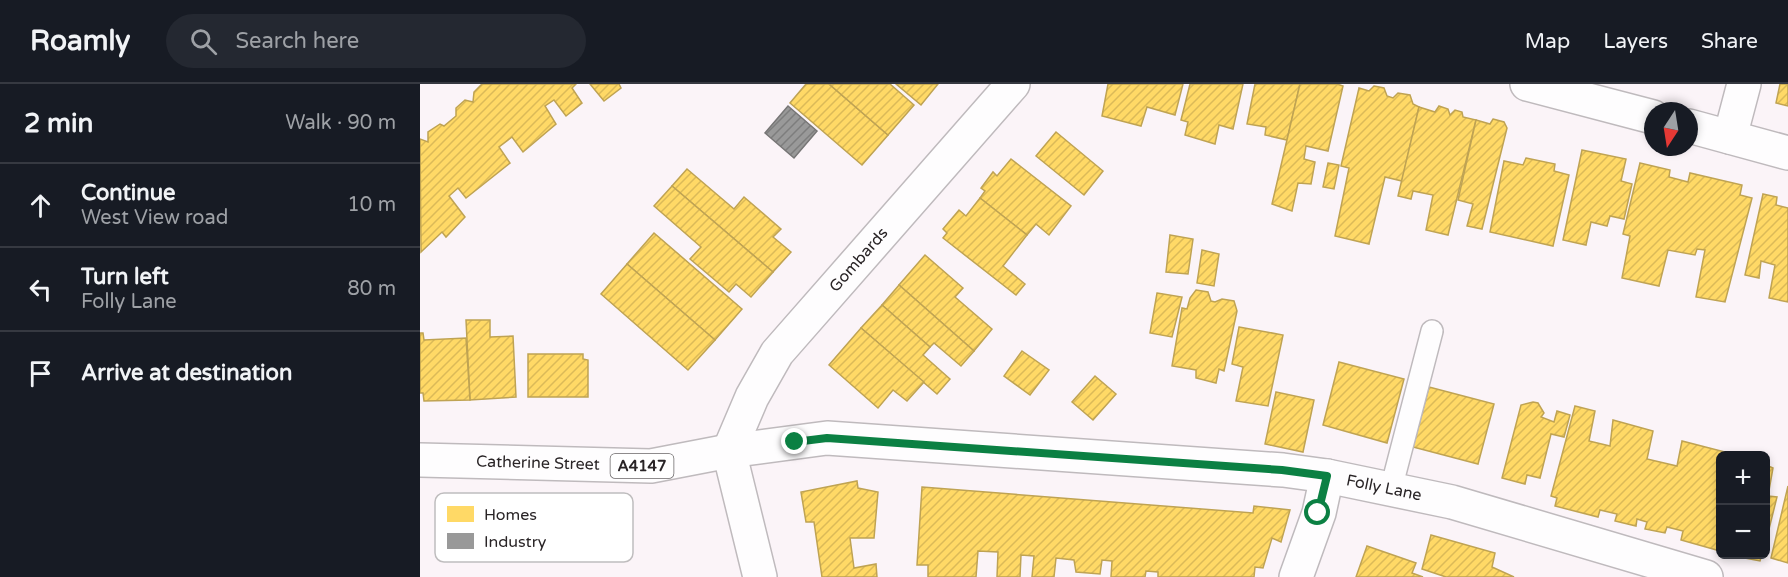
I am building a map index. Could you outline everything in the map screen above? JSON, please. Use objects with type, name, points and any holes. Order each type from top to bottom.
[{"type":"main road","name":"Gombards","points":[[729,451],[752,397],[777,353],[1012,84]]},
{"type":"main road","points":[[1527,84],[1644,115]]},
{"type":"main road","points":[[1730,137],[1744,84]]},
{"type":"main road","points":[[1698,128],[1788,153]]},
{"type":"main road","name":"Folly Lane","points":[[729,451],[827,438],[1271,469],[1327,476],[1452,502],[1706,577]]},
{"type":"main road","name":"Catherine Street","points":[[420,460],[651,466],[729,451]]},
{"type":"main road","points":[[729,451],[760,577]]},
{"type":"main road","points":[[1296,577],[1318,513],[1327,476]]},
{"type":"lane","points":[[1390,489],[1432,331]]},
{"type":"building: Homes","points":[[482,84],[576,84],[572,88],[582,103],[566,116],[554,100],[545,106],[556,124],[523,152],[512,137],[499,147],[510,163],[466,198],[458,188],[449,196],[465,217],[446,237],[442,232],[421,252],[420,139],[428,142],[428,132],[440,124],[444,126],[456,116],[456,108],[465,100],[473,102],[474,92]]},
{"type":"building: Homes","points":[[590,84],[619,84],[621,88],[604,101]]},
{"type":"building: Homes","points":[[806,84],[829,84],[888,135],[862,165],[790,103]]},
{"type":"building: Homes","points":[[829,84],[890,84],[914,105],[888,135]]},
{"type":"building: Homes","points":[[896,84],[938,84],[921,105]]},
{"type":"building: Homes","points":[[1108,84],[1183,84],[1175,115],[1147,107],[1141,126],[1102,116]]},
{"type":"building: Homes","points":[[1190,84],[1243,84],[1233,129],[1219,125],[1215,144],[1185,135],[1188,122],[1181,120]]},
{"type":"building: Homes","points":[[1255,84],[1300,84],[1287,140],[1265,135],[1266,127],[1247,124]]},
{"type":"building: Homes","points":[[1300,84],[1343,86],[1328,151],[1306,146],[1304,159],[1315,162],[1311,184],[1298,183],[1292,211],[1272,204]]},
{"type":"building: Homes","points":[[1780,84],[1788,84],[1788,106],[1776,103]]},
{"type":"building: Homes","points":[[1374,86],[1384,88],[1387,96],[1393,98],[1398,93],[1410,95],[1413,104],[1419,107],[1402,181],[1385,177],[1369,244],[1335,236],[1349,168],[1341,166],[1359,88],[1369,91]]},
{"type":"building: Homes","points":[[1439,106],[1448,109],[1450,115],[1455,110],[1462,112],[1463,117],[1476,120],[1448,235],[1426,230],[1433,195],[1413,191],[1411,199],[1398,196],[1419,107],[1435,112]]},
{"type":"building: Homes","points":[[1493,119],[1504,122],[1507,128],[1482,229],[1467,226],[1473,204],[1458,200],[1476,120],[1490,124]]},
{"type":"building: Homes","points":[[1056,132],[1103,171],[1084,195],[1036,156]]},
{"type":"building: Homes","points":[[1582,150],[1626,159],[1621,181],[1632,184],[1624,219],[1610,216],[1607,226],[1591,222],[1586,245],[1563,240]]},
{"type":"building: Homes","points":[[1526,158],[1555,164],[1554,171],[1569,175],[1553,246],[1490,232],[1504,161],[1523,165]]},
{"type":"building: Homes","points":[[1011,159],[1071,206],[1049,235],[1036,224],[1027,235],[980,198],[985,191],[981,188],[993,172],[997,176]]},
{"type":"building: Homes","points":[[1328,163],[1339,165],[1334,189],[1323,187]]},
{"type":"building: Homes","points":[[1640,163],[1670,170],[1669,177],[1688,182],[1690,173],[1742,185],[1740,195],[1752,198],[1725,302],[1696,297],[1705,250],[1697,249],[1695,255],[1668,250],[1659,286],[1622,278],[1630,236],[1623,234]]},
{"type":"building: Homes","points":[[687,169],[734,209],[744,197],[781,229],[773,237],[791,252],[773,272],[672,186]]},
{"type":"building: Homes","points":[[672,186],[773,272],[751,297],[736,284],[729,292],[690,259],[701,247],[654,206]]},
{"type":"building: Homes","points":[[1763,194],[1777,197],[1776,205],[1788,208],[1788,302],[1769,298],[1775,265],[1761,261],[1759,278],[1745,275]]},
{"type":"building: Homes","points":[[980,198],[1027,235],[1003,266],[1025,284],[1016,295],[943,238],[947,233],[943,229],[959,210],[966,216]]},
{"type":"building: Homes","points":[[654,233],[742,309],[715,340],[627,264]]},
{"type":"building: Homes","points":[[1170,235],[1193,239],[1188,274],[1166,272]]},
{"type":"building: Homes","points":[[1202,250],[1219,254],[1214,286],[1197,283]]},
{"type":"building: Homes","points":[[925,255],[963,288],[955,297],[992,329],[974,351],[899,285]]},
{"type":"building: Homes","points":[[627,264],[715,340],[688,370],[601,294]]},
{"type":"building: Homes","points":[[899,285],[974,351],[961,366],[934,343],[930,347],[882,305]]},
{"type":"building: Homes","points":[[1196,290],[1208,292],[1211,301],[1222,299],[1234,301],[1237,311],[1224,371],[1219,369],[1216,383],[1196,378],[1196,370],[1172,366],[1182,308],[1187,309],[1190,298]]},
{"type":"building: Homes","points":[[1157,293],[1182,297],[1172,337],[1150,333]]},
{"type":"building: Homes","points":[[882,305],[930,347],[923,355],[950,379],[937,394],[861,328]]},
{"type":"building: Homes","points":[[466,320],[490,320],[490,337],[513,336],[516,397],[470,400]]},
{"type":"building: Homes","points":[[1239,327],[1283,335],[1268,406],[1236,401],[1243,367],[1232,364]]},
{"type":"building: Homes","points":[[861,328],[924,382],[907,401],[893,390],[878,408],[829,365]]},
{"type":"building: Homes","points":[[420,333],[423,333],[424,340],[466,338],[470,400],[424,401],[423,393],[420,393]]},
{"type":"building: Homes","points":[[1022,351],[1049,370],[1030,395],[1004,376]]},
{"type":"building: Homes","points":[[528,354],[583,354],[583,359],[588,360],[588,397],[528,397]]},
{"type":"building: Homes","points":[[1339,362],[1404,379],[1387,443],[1323,425]]},
{"type":"building: Homes","points":[[1095,376],[1116,394],[1093,420],[1072,402]]},
{"type":"building: Homes","points":[[1429,387],[1494,404],[1478,464],[1413,447]]},
{"type":"building: Homes","points":[[1276,392],[1314,400],[1303,452],[1265,444]]},
{"type":"building: Homes","points":[[1538,403],[1544,413],[1541,417],[1554,422],[1557,411],[1570,415],[1564,437],[1551,434],[1540,478],[1527,475],[1525,484],[1502,478],[1521,405]]},
{"type":"building: Homes","points":[[1575,406],[1595,411],[1589,441],[1610,446],[1613,420],[1653,431],[1647,459],[1677,466],[1682,441],[1721,451],[1716,451],[1716,550],[1681,540],[1683,531],[1667,527],[1665,533],[1645,529],[1647,522],[1637,519],[1636,526],[1615,521],[1617,514],[1600,510],[1598,517],[1555,506],[1557,498],[1551,496]]},
{"type":"building: Homes","points":[[1770,467],[1773,468],[1770,485]]},
{"type":"building: Homes","points":[[857,481],[858,488],[878,492],[874,538],[850,538],[854,568],[876,564],[877,577],[822,577],[814,522],[806,522],[801,492]]},
{"type":"building: Homes","points":[[1788,486],[1788,563],[1771,558]]},
{"type":"building: Homes","points":[[922,487],[1253,513],[1254,506],[1290,510],[1281,542],[1272,538],[1263,568],[1255,567],[1254,577],[1158,577],[1158,572],[1146,571],[1145,577],[1111,577],[1112,561],[1102,560],[1100,574],[1076,572],[1074,560],[1056,558],[1054,577],[1032,577],[1034,556],[1021,555],[1020,577],[997,577],[998,552],[978,551],[976,577],[928,577],[928,565],[917,565]]},
{"type":"building: Homes","points":[[1770,496],[1777,497],[1770,525]]},
{"type":"building: Homes","points":[[1431,535],[1495,553],[1492,567],[1514,577],[1446,577],[1422,569]]},
{"type":"building: Homes","points":[[1367,546],[1416,563],[1412,573],[1423,577],[1356,577]]},
{"type":"building: Industry","points":[[788,106],[817,131],[794,158],[765,133]]},
{"type":"route","points":[[795,442],[827,438],[1282,470],[1327,476],[1318,513]]}]
